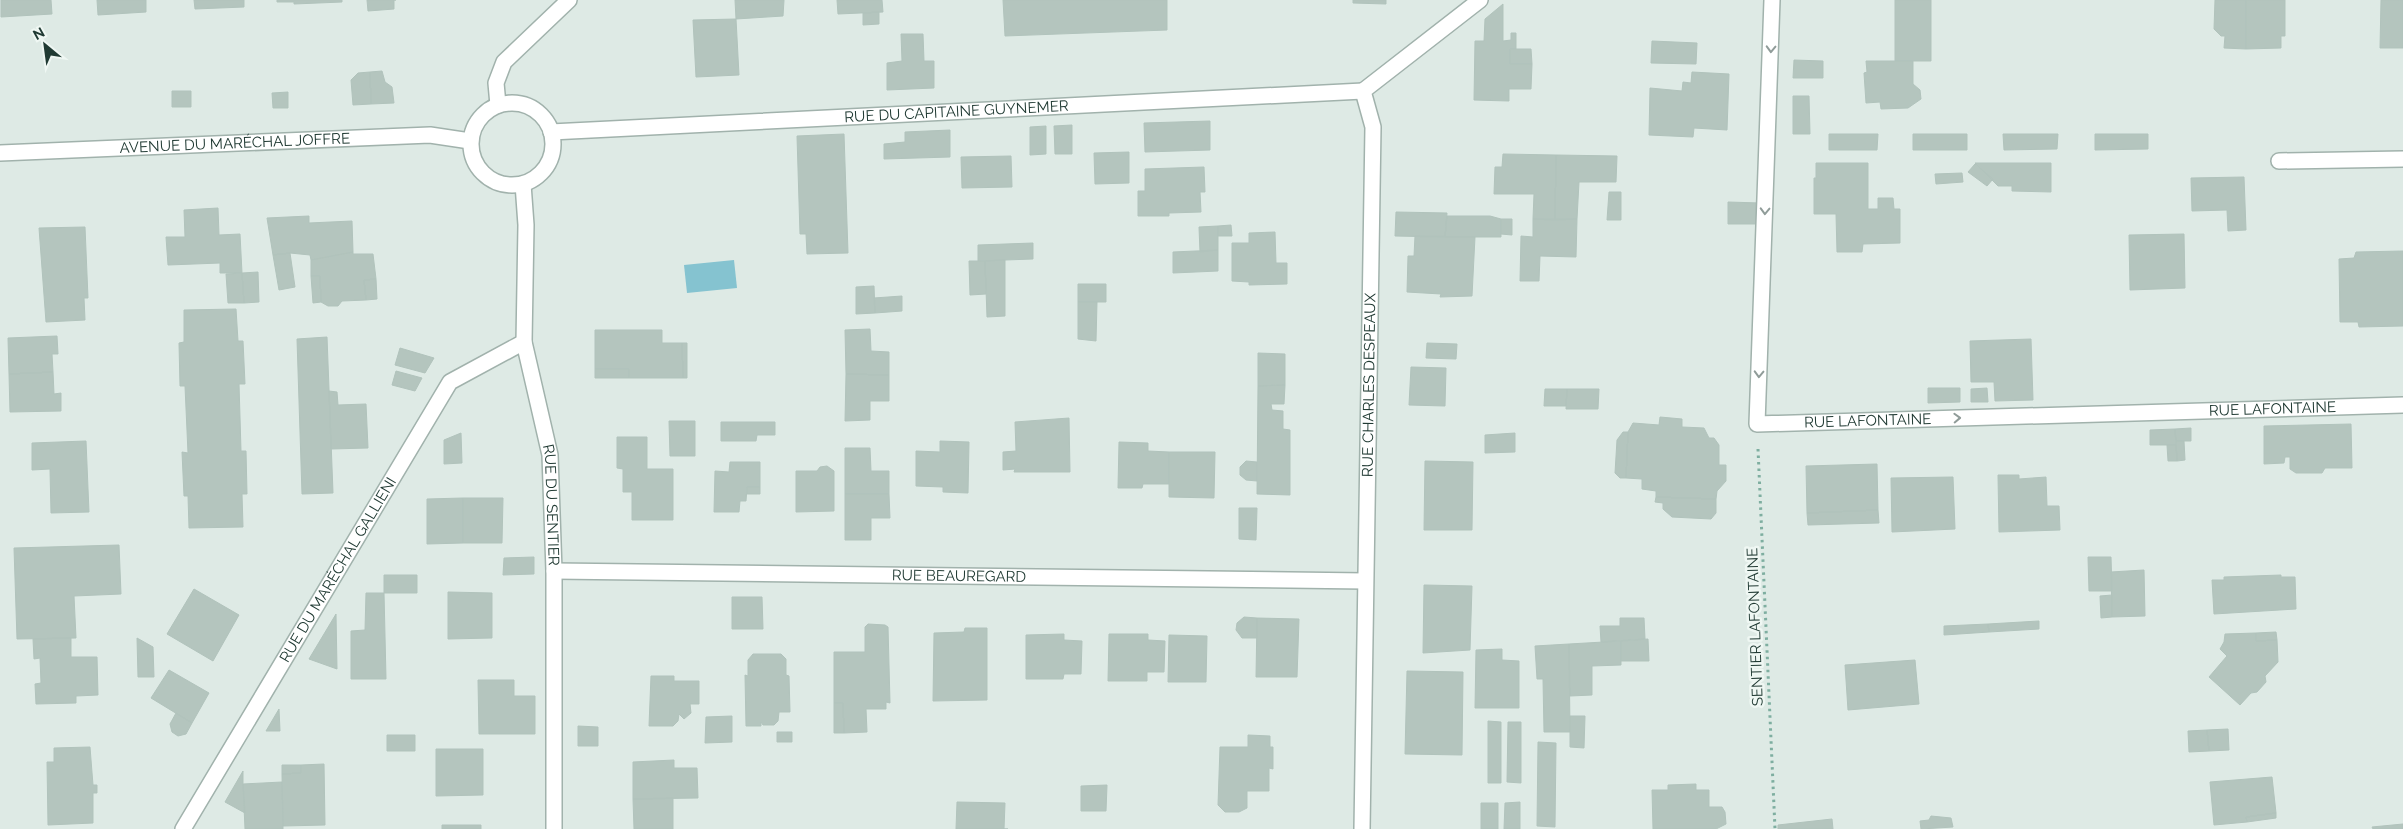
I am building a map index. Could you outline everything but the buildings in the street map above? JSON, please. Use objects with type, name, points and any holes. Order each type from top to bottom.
[{"type":"street","points":[[498,105],[496,83],[504,62],[569,0]]},
{"type":"street","points":[[1363,91],[1480,0]]},
{"type":"street","points":[[1757,424],[1772,0]]},
{"type":"street","name":"RUE DU CAPITAINE GUYNEMER","points":[[551,132],[1363,91]]},
{"type":"street","name":"RUE CHARLES DESPEAUX","points":[[1362,829],[1373,127],[1363,91]]},
{"type":"street","points":[[511,103],[524,105],[536,110],[545,120],[551,132],[553,143],[548,164],[542,173],[522,184],[510,186],[496,183],[485,176],[476,166],[471,154],[470,141],[478,119],[498,105],[511,103]]},
{"type":"street","name":"AVENUE DU MARÉCHAL JOFFRE","points":[[0,153],[430,135],[470,141]]},
{"type":"street","points":[[2278,161],[2403,159]]},
{"type":"street","name":"RUE DU SENTIER","points":[[522,184],[526,225],[524,342],[550,454],[554,571],[554,829]]},
{"type":"street","name":"RUE DU MARÉCHAL GALLIENI","points":[[183,829],[450,382],[524,342]]},
{"type":"street","name":"RUE LAFONTAINE","points":[[1757,424],[2403,405]]},
{"type":"street","name":"RUE BEAUREGARD","points":[[554,571],[1365,581]]},
{"type":"path","name":"SENTIER LAFONTAINE","points":[[1757,424],[1775,829]]},
{"type":"water","points":[[734,260],[737,288],[687,293],[684,265]]}]
